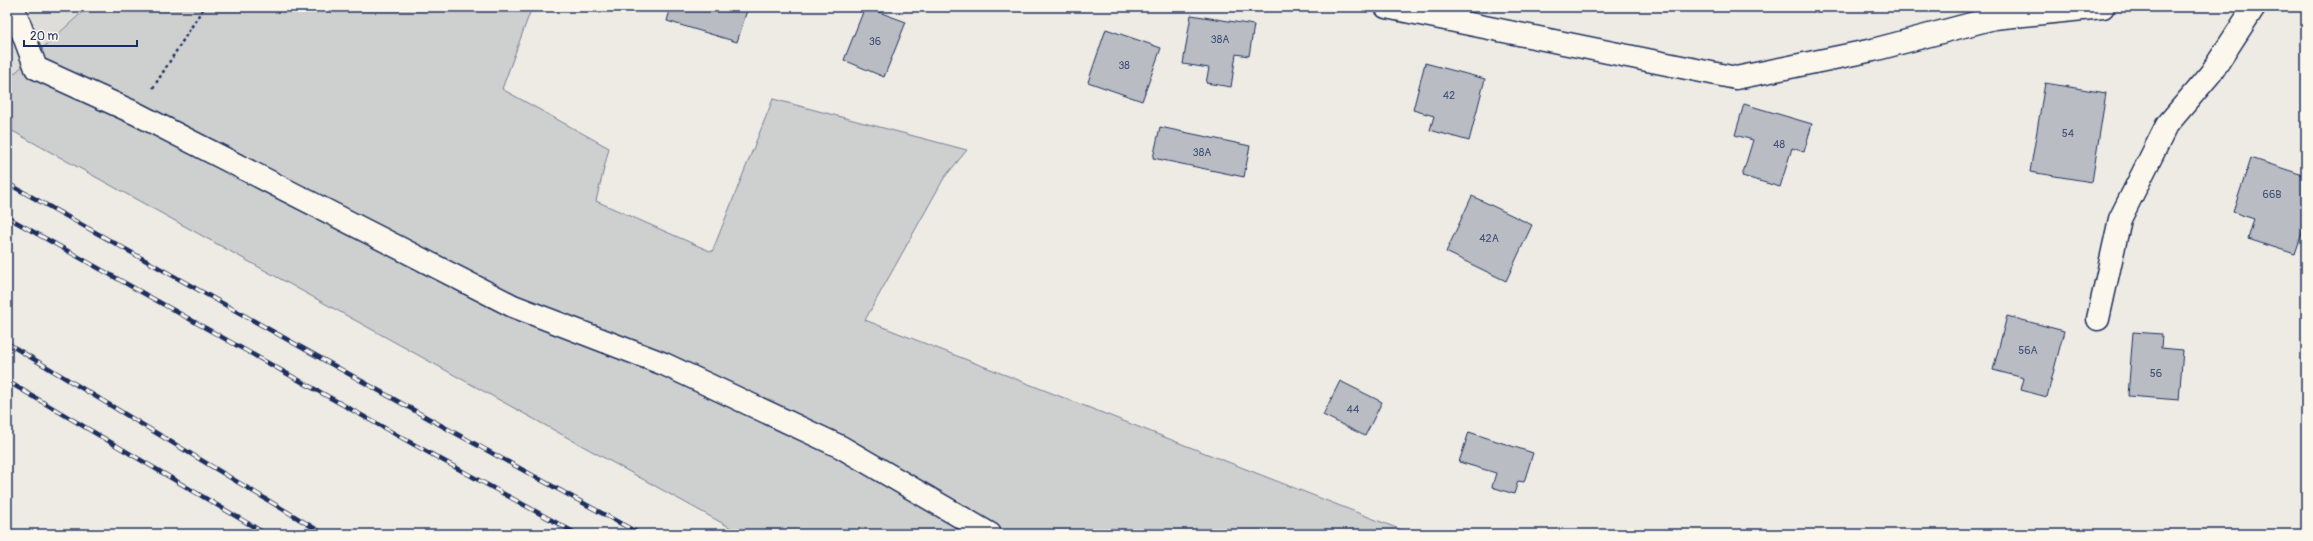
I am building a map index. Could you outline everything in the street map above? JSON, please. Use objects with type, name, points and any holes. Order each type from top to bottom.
[{"type":"street","points":[[13,7],[36,68],[137,114],[513,306],[664,364],[841,447],[990,534]]},
{"type":"street","points":[[1386,7],[1736,78],[1873,50],[1994,18],[2103,7]]},
{"type":"street","points":[[2098,319],[2120,219],[2167,125],[2210,73],[2254,7]]},
{"type":"path","points":[[137,114],[204,7]]},
{"type":"shaded area","points":[[7,7],[88,7],[7,80]]},
{"type":"shaded area","points":[[88,7],[532,7],[502,89],[609,148],[596,201],[712,252],[773,99],[967,150],[944,178],[865,320],[1412,534],[742,534],[7,128],[7,80]]},
{"type":"building","points":[[586,7],[603,7],[601,13]]},
{"type":"building","points":[[671,7],[748,7],[737,42],[667,21]]},
{"type":"building","points":[[865,7],[906,22],[884,77],[844,60]]},
{"type":"building","points":[[1191,15],[1254,25],[1249,56],[1236,54],[1231,87],[1206,83],[1209,68],[1183,64]]},
{"type":"building","points":[[1106,29],[1161,48],[1142,101],[1088,82]]},
{"type":"building","points":[[1425,63],[1485,79],[1469,141],[1430,130],[1434,116],[1413,110]]},
{"type":"building","points":[[2045,83],[2106,93],[2092,182],[2030,172]]},
{"type":"building","points":[[1744,104],[1812,124],[1804,152],[1792,148],[1780,187],[1742,176],[1753,140],[1735,135]]},
{"type":"building","points":[[1160,127],[1250,146],[1244,177],[1153,158]]},
{"type":"building","points":[[2251,158],[2306,176],[2306,221],[2295,254],[2248,239],[2254,219],[2233,212]]},
{"type":"building","points":[[1472,196],[1532,225],[1506,281],[1446,252]]},
{"type":"building","points":[[2007,316],[2064,331],[2047,397],[2021,390],[2024,378],[1993,370]]},
{"type":"building","points":[[2133,332],[2162,334],[2161,348],[2183,350],[2179,400],[2128,396]]},
{"type":"building","points":[[1340,381],[1382,402],[1365,436],[1323,415]]},
{"type":"building","points":[[1469,432],[1533,453],[1524,482],[1518,481],[1514,494],[1492,487],[1496,473],[1459,462]]},
{"type":"railway","points":[[7,183],[435,422],[640,534]]},
{"type":"railway","points":[[7,217],[577,534]]},
{"type":"railway","points":[[7,343],[324,534]]},
{"type":"railway","points":[[7,381],[266,534]]}]
